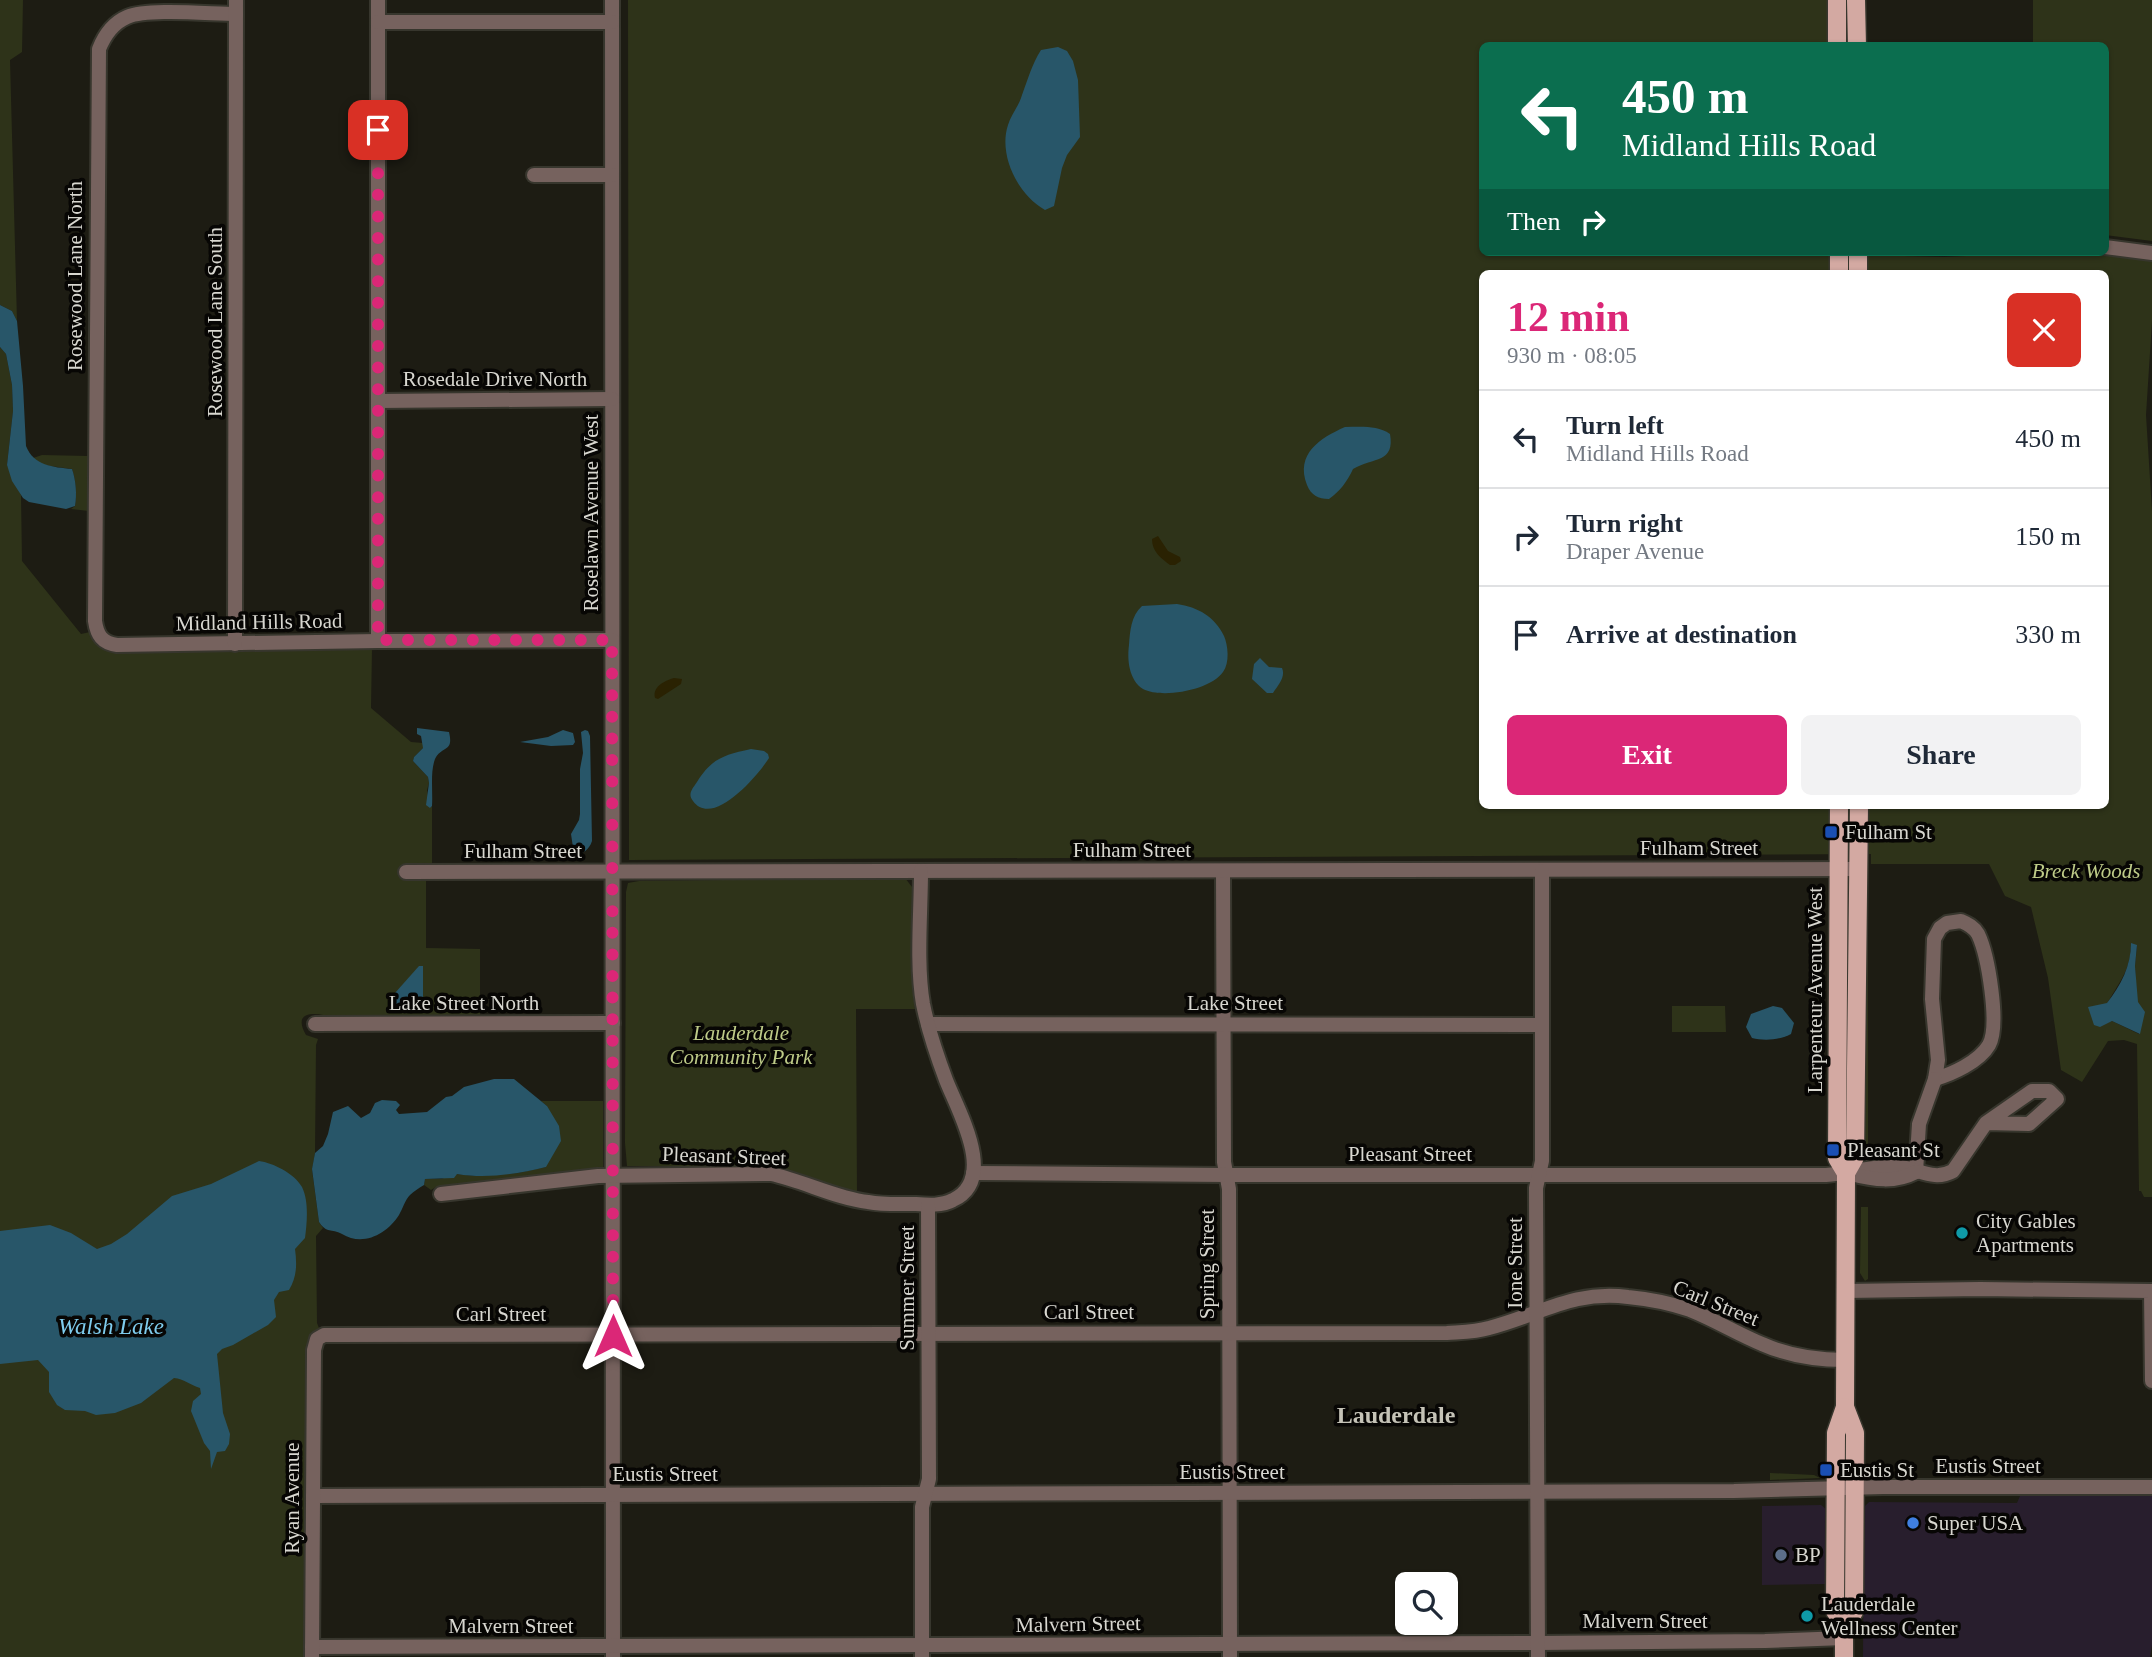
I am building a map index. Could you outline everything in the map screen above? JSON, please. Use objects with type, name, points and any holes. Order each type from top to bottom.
[{"type":"main road","points":[[1837,0],[1837,42]]},
{"type":"main road","points":[[1856,0],[1857,42]]},
{"type":"main road","name":"Larpenteur Avenue West","points":[[1839,809],[1837,1158],[1846,1173],[1846,1291],[1845,1407],[1836,1433],[1835,1611],[1844,1630],[1844,1657]]},
{"type":"main road","name":"Larpenteur Avenue West","points":[[1846,1173],[1856,1157],[1859,809]]},
{"type":"main road","name":"Larpenteur Avenue West","points":[[1844,1630],[1854,1612],[1855,1487],[1855,1433],[1845,1407]]},
{"type":"street","points":[[378,0],[378,640]]},
{"type":"street","name":"Roselawn Avenue West","points":[[612,0],[613,1024],[605,1176],[613,1336],[613,1652]]},
{"type":"street","name":"Rosewood Lane South","points":[[235,644],[236,7]]},
{"type":"street","name":"Rosewood Lane North","points":[[117,645],[101,639],[95,621],[99,48],[110,29],[118,22],[139,13],[236,7]]},
{"type":"street","points":[[378,22],[612,22]]},
{"type":"street","points":[[534,175],[612,175]]},
{"type":"street","points":[[2109,248],[2152,253]]},
{"type":"street","name":"Rosedale Drive North","points":[[378,401],[612,399]]},
{"type":"street","name":"Midland Hills Road","points":[[117,645],[378,640],[612,640]]},
{"type":"street","name":"Fulham Street","points":[[406,872],[1859,869]]},
{"type":"street","name":"Ione Street","points":[[1538,1650],[1536,1188],[1542,1161],[1542,870]]},
{"type":"street","points":[[921,871],[921,988],[928,1024],[948,1084],[965,1122],[973,1173]]},
{"type":"street","name":"Spring Street","points":[[1223,871],[1222,1024],[1224,1162],[1228,1189],[1230,1650]]},
{"type":"street","points":[[1916,1172],[1919,1124],[1935,1079],[1938,1060],[1932,999],[1934,939],[1940,928],[1947,923],[1961,921],[1978,934],[1986,962],[1992,1003],[1991,1040],[1983,1052],[1954,1073],[1935,1079]]},
{"type":"street","name":"Lake Street North","points":[[315,1024],[613,1024]]},
{"type":"street","name":"Lake Street","points":[[928,1024],[1542,1025]]},
{"type":"street","name":"Pleasant Street","points":[[973,1173],[1540,1175],[1846,1173],[1872,1167],[1902,1167],[1932,1176],[1944,1176],[1952,1171],[1986,1123]]},
{"type":"street","name":"Summer Street","points":[[922,1652],[922,1507],[929,1479],[928,1205],[956,1199],[966,1188],[973,1173]]},
{"type":"street","name":"Pleasant Street","points":[[440,1194],[605,1176],[771,1174],[866,1202],[928,1205]]},
{"type":"street","points":[[1846,1291],[2151,1291],[2152,1381]]},
{"type":"street","name":"Carl Street","points":[[317,1339],[324,1335],[1472,1331],[1490,1328],[1551,1305],[1600,1296],[1652,1300],[1692,1311],[1783,1352],[1815,1359],[1845,1360]]},
{"type":"street","name":"Ryan Avenue","points":[[312,1652],[314,1350],[317,1339]]},
{"type":"street","name":"Eustis Street","points":[[313,1496],[2152,1487]]},
{"type":"street","name":"Malvern Street","points":[[312,1652],[1538,1650],[1765,1641],[1844,1630]]},
{"type":"shaded area","points":[[2020,1496],[2152,1496],[2150,1657],[1863,1657],[1864,1507],[1869,1502],[2017,1503]]},
{"type":"shaded area","points":[[1821,1505],[1826,1509],[1825,1584],[1762,1585],[1762,1506]]},
{"type":"green space","points":[[0,0],[23,0],[22,52],[10,60],[17,321],[12,311],[0,305]]},
{"type":"green space","name":"Breck Woods","points":[[628,0],[1830,0],[1829,42],[1479,42],[1479,256],[2109,256],[2152,260],[2152,321],[2146,415],[2152,511],[2152,1197],[2144,1197],[2139,1191],[2137,1044],[2124,1040],[2108,1041],[2082,1082],[2061,1070],[2048,978],[2031,907],[2005,896],[1989,864],[1871,864],[1871,854],[629,860]],"holes":[[[2131,944],[2137,946],[2135,966],[2139,1034],[2112,1021],[2103,1024],[2108,1002],[2127,968]]]},
{"type":"green space","points":[[2033,0],[2152,0],[2152,241],[2109,236],[2109,42],[2033,42]]},
{"type":"green space","points":[[0,347],[6,354],[12,385],[13,411],[7,465],[21,495],[22,561],[81,634],[90,632],[96,644],[110,652],[372,648],[371,708],[411,742],[423,743],[423,748],[413,761],[428,777],[430,808],[432,806],[432,864],[426,865],[426,948],[480,949],[480,1018],[334,1018],[314,1014],[304,1017],[302,1021],[306,1035],[318,1039],[315,1153],[312,1170],[319,1222],[323,1228],[316,1236],[319,1328],[311,1333],[309,1339],[307,1657],[0,1657]]},
{"type":"green space","points":[[42,455],[88,456],[89,511],[71,509],[75,506],[76,497],[72,469],[43,465],[33,458]]},
{"type":"green space","points":[[1866,874],[1868,1160],[1866,1161],[1863,1154]]},
{"type":"green space","name":"Lauderdale Community Park","points":[[905,878],[912,887],[912,986],[915,1009],[856,1009],[857,1194],[774,1167],[627,1166],[628,883]]},
{"type":"green space","points":[[1672,1006],[1725,1006],[1726,1032],[1672,1032]]},
{"type":"green space","points":[[541,1101],[603,1101],[603,1167],[436,1187],[431,1190],[424,1185],[425,1179],[441,1179],[457,1174],[475,1176],[518,1173],[546,1167],[547,1106]]},
{"type":"green space","points":[[1861,1207],[1868,1207],[1868,1279],[1865,1281],[1860,1273]]},
{"type":"green space","points":[[1770,1473],[1814,1475],[1820,1478],[1770,1480]]},
{"type":"sand","points":[[1158,536],[1168,551],[1180,557],[1181,561],[1170,565],[1158,554],[1152,539]]},
{"type":"sand","points":[[674,678],[682,679],[681,684],[658,699],[655,698],[657,688]]},
{"type":"water","points":[[1058,47],[1067,51],[1078,80],[1080,137],[1067,155],[1062,168],[1054,206],[1045,210],[1026,195],[1013,173],[1008,161],[1006,137],[1009,121],[1021,99],[1038,55],[1041,50]]},
{"type":"water","points":[[0,305],[12,311],[17,321],[26,446],[39,462],[72,469],[76,488],[75,506],[66,509],[29,502],[23,498],[12,481],[7,465],[13,411],[12,385],[6,354],[0,347]]},
{"type":"water","points":[[1345,427],[1369,427],[1385,431],[1390,434],[1389,450],[1381,458],[1353,469],[1343,486],[1329,499],[1318,497],[1307,485],[1304,474],[1307,456],[1319,442]]},
{"type":"water","points":[[1177,604],[1205,614],[1216,623],[1227,649],[1225,668],[1217,678],[1197,688],[1173,693],[1151,692],[1138,685],[1129,663],[1133,619],[1142,606]]},
{"type":"water","points":[[1260,658],[1269,667],[1282,668],[1282,678],[1273,693],[1267,693],[1252,679],[1254,664]]},
{"type":"water","points":[[417,728],[449,732],[449,746],[438,755],[433,764],[430,808],[426,805],[428,777],[413,761],[423,748]]},
{"type":"water","points":[[563,730],[573,733],[573,745],[551,746],[520,742],[548,737]]},
{"type":"water","points":[[585,730],[590,736],[592,841],[585,851],[574,854],[571,834],[580,814],[580,769],[583,753],[581,732]]},
{"type":"water","points":[[751,749],[764,751],[769,758],[735,796],[712,808],[702,808],[693,801],[691,791],[708,768],[726,756]]},
{"type":"water","points":[[2131,943],[2137,945],[2135,966],[2138,1002],[2145,1012],[2140,1034],[2112,1021],[2100,1027],[2094,1025],[2088,1007],[2107,1003],[2112,996],[2127,967]]},
{"type":"water","points":[[419,966],[423,966],[423,1000],[414,1007],[396,1008],[393,1004],[395,993]]},
{"type":"water","points":[[1773,1006],[1782,1008],[1794,1023],[1791,1034],[1782,1038],[1752,1038],[1746,1027],[1751,1014]]},
{"type":"water","points":[[494,1079],[514,1079],[547,1106],[559,1126],[561,1141],[546,1167],[502,1175],[457,1174],[454,1178],[425,1179],[424,1185],[408,1197],[394,1222],[381,1233],[366,1239],[350,1238],[322,1226],[319,1222],[312,1169],[315,1153],[323,1146],[328,1134],[333,1112],[348,1106],[361,1118],[370,1113],[375,1103],[382,1100],[396,1101],[400,1105],[396,1110],[399,1114],[427,1112],[464,1087]]},
{"type":"water","name":"Walsh Lake","points":[[259,1161],[283,1170],[294,1177],[302,1187],[307,1205],[305,1238],[295,1249],[296,1270],[292,1285],[289,1290],[279,1292],[274,1300],[276,1317],[268,1325],[217,1354],[223,1413],[230,1434],[229,1444],[225,1451],[217,1452],[211,1469],[210,1451],[191,1411],[193,1401],[201,1394],[200,1388],[174,1378],[141,1403],[115,1413],[96,1415],[85,1411],[65,1410],[57,1405],[49,1392],[49,1372],[38,1360],[0,1364],[0,1231],[50,1225],[71,1233],[97,1249],[127,1234],[172,1196],[211,1184]]},
{"type":"place","name":"Fulham St","points":[[1831,832]]},
{"type":"place","name":"Pleasant St","points":[[1833,1150]]},
{"type":"place","name":"City Gables Apartments","points":[[1962,1233]]},
{"type":"place","name":"Eustis St","points":[[1826,1470]]},
{"type":"place","name":"Super USA","points":[[1913,1523]]},
{"type":"place","name":"BP","points":[[1781,1555]]},
{"type":"place","name":"Lauderdale Wellness Center","points":[[1807,1616]]},
{"type":"district","name":"Lauderdale","points":[[1396,1415]]},
{"type":"route","points":[[378,130],[378,640],[612,640],[613,1336]]}]
